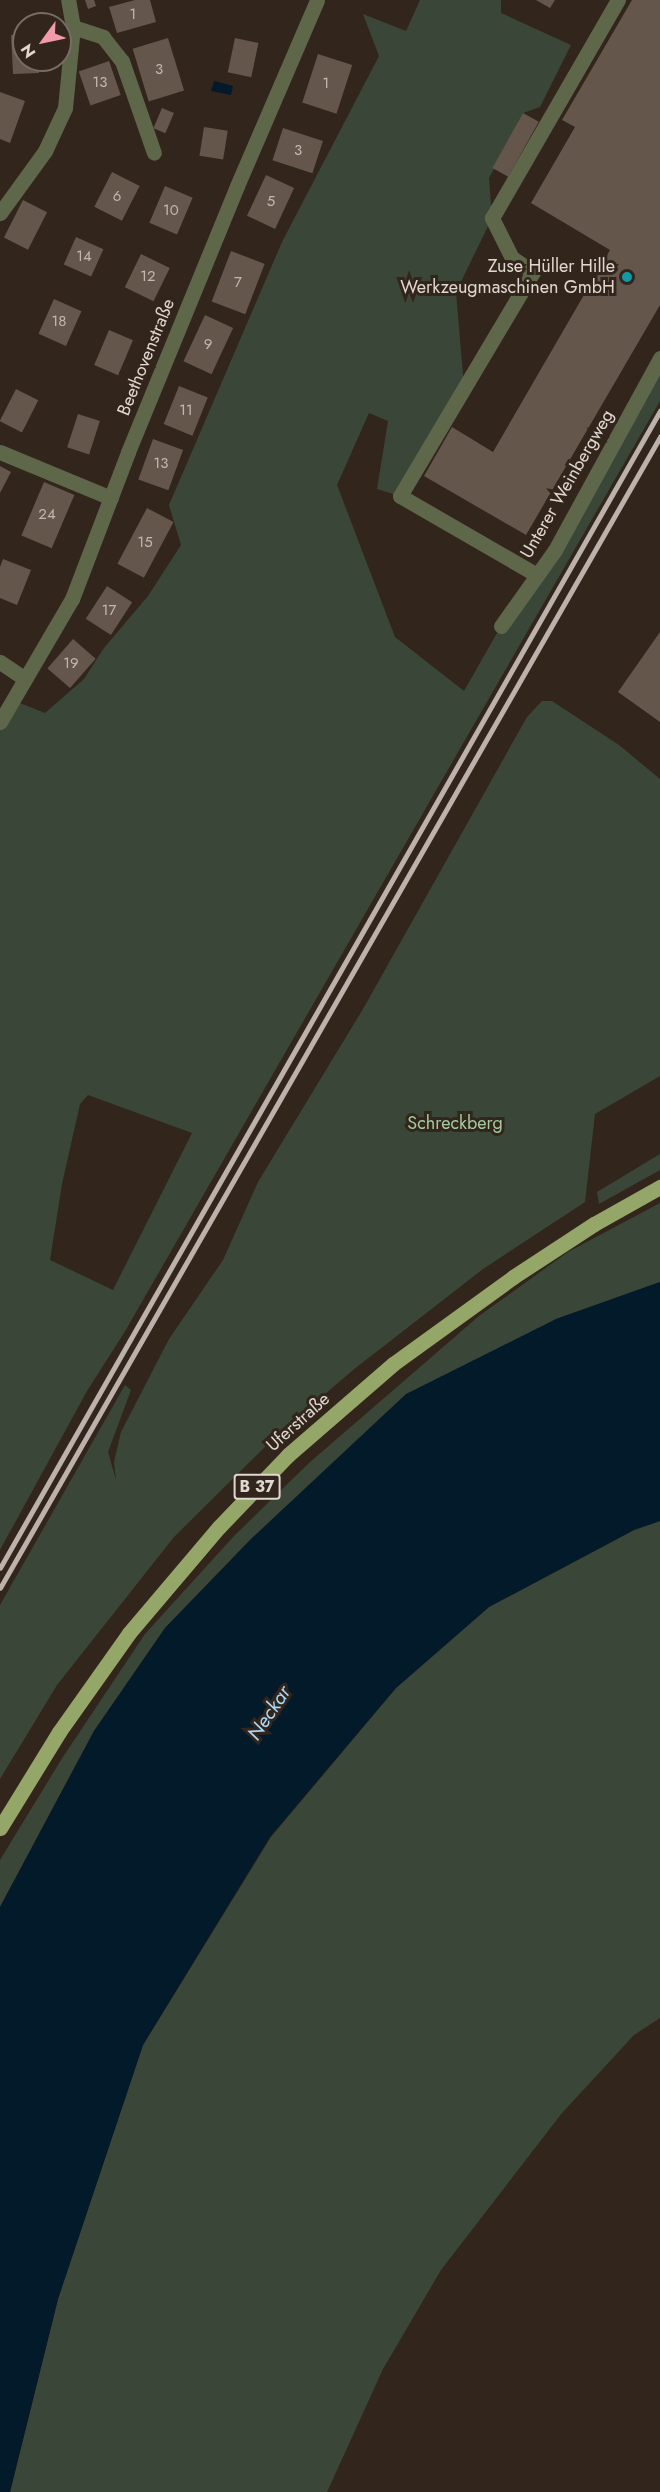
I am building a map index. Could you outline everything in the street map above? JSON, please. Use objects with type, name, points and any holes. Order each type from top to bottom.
[{"type":"main road","name":"Uferstraße","points":[[0,1828],[58,1732],[129,1633],[219,1527],[288,1455],[393,1364],[513,1277],[594,1224],[660,1187]]},
{"type":"street","points":[[0,213],[45,151],[65,108],[73,27],[68,0]]},
{"type":"street","name":"Beethovenstraße","points":[[0,722],[72,599],[237,186],[317,0]]},
{"type":"street","points":[[537,575],[400,496],[533,272],[512,258],[492,218],[618,0]]},
{"type":"street","points":[[73,27],[103,37],[122,61],[154,153]]},
{"type":"street","name":"Unterer Weinbergweg","points":[[501,626],[578,510],[660,358]]},
{"type":"street","points":[[0,452],[111,498]]},
{"type":"street","points":[[0,662],[25,679]]},
{"type":"green space","points":[[420,0],[501,0],[501,13],[571,45],[540,107],[523,113],[489,178],[492,218],[456,292],[464,387],[400,496],[377,489],[388,421],[369,413],[337,485],[395,637],[464,691],[501,626],[555,550],[660,358],[660,401],[124,1333],[87,1391],[0,1550],[0,722],[12,700],[45,713],[84,679],[104,648],[148,596],[181,545],[169,505],[282,242],[379,56],[363,14],[406,31]],"holes":[[[88,1095],[192,1133],[113,1290],[50,1260],[62,1184],[80,1104]]]},
{"type":"green space","name":"Schreckberg","points":[[542,701],[552,701],[619,745],[660,779],[660,1076],[595,1114],[585,1202],[483,1269],[353,1370],[274,1438],[174,1537],[57,1685],[0,1779],[0,1605],[125,1385],[131,1390],[108,1452],[116,1480],[114,1462],[121,1432],[169,1339],[223,1260],[258,1182],[363,1009],[527,717]]},
{"type":"green space","points":[[660,1154],[660,1170],[599,1204],[597,1192]]},
{"type":"green space","points":[[660,1203],[660,1282],[556,1319],[252,1538],[165,1628],[94,1731],[0,1907],[0,1860],[61,1760],[145,1634],[234,1536],[309,1463],[479,1316],[568,1252]]},
{"type":"green space","points":[[660,1521],[660,2018],[634,2035],[562,2113],[441,2270],[383,2369],[327,2492],[10,2492],[58,2299],[143,2045],[271,1837],[396,1688],[489,1607],[634,1530]]},
{"type":"water","points":[[214,81],[233,86],[231,95],[211,91]]},
{"type":"water","name":"Neckar","points":[[660,1282],[660,1521],[634,1530],[489,1607],[396,1688],[270,1837],[143,2045],[58,2299],[10,2492],[0,2492],[0,1907],[94,1731],[165,1628],[252,1538],[406,1394],[556,1319]]},
{"type":"building","points":[[85,0],[94,0],[96,6],[88,9]]},
{"type":"building","points":[[135,0],[150,0],[156,22],[117,33],[109,7]]},
{"type":"building","points":[[536,0],[555,0],[550,8]]},
{"type":"building","name":"Zuse Hüller Hille Werkzeugmaschinen GmbH","points":[[632,0],[660,0],[660,305],[526,535],[424,476],[452,427],[493,452],[610,250],[531,203],[575,127],[562,120]]},
{"type":"building","points":[[168,38],[184,91],[149,101],[133,49]]},
{"type":"building","points":[[235,38],[258,43],[251,77],[228,72]]},
{"type":"building","points":[[318,54],[352,65],[336,114],[302,103]]},
{"type":"building","points":[[109,61],[121,95],[90,105],[79,71]]},
{"type":"building","points":[[13,72],[39,73],[13,74]]},
{"type":"building","points":[[0,92],[25,101],[10,143],[0,139]]},
{"type":"building","points":[[162,108],[174,113],[165,133],[153,128]]},
{"type":"building","points":[[523,113],[539,122],[508,177],[492,168]]},
{"type":"building","points":[[204,127],[228,131],[223,159],[199,156]]},
{"type":"building","points":[[283,128],[323,141],[312,173],[272,160]]},
{"type":"building","points":[[112,172],[140,186],[122,221],[94,207]]},
{"type":"building","points":[[266,175],[294,188],[275,229],[247,216]]},
{"type":"building","points":[[165,186],[193,198],[177,235],[149,223]]},
{"type":"building","points":[[23,200],[47,212],[28,250],[4,237]]},
{"type":"building","points":[[76,237],[103,249],[91,277],[64,264]]},
{"type":"building","points":[[231,251],[265,264],[245,314],[212,301]]},
{"type":"building","points":[[141,254],[170,268],[154,301],[125,287]]},
{"type":"building","points":[[54,299],[81,311],[66,346],[39,334]]},
{"type":"building","points":[[205,315],[233,328],[212,374],[183,361]]},
{"type":"building","points":[[109,330],[133,340],[118,375],[94,365]]},
{"type":"building","points":[[179,386],[208,398],[192,436],[164,424]]},
{"type":"building","points":[[16,389],[38,400],[22,432],[0,421]]},
{"type":"building","points":[[78,414],[100,421],[89,454],[67,447]]},
{"type":"building","points":[[153,439],[183,450],[168,490],[138,479]]},
{"type":"building","points":[[0,466],[11,472],[0,493]]},
{"type":"building","points":[[44,482],[74,495],[52,548],[21,535]]},
{"type":"building","points":[[147,508],[173,522],[144,578],[117,564]]},
{"type":"building","points":[[3,559],[31,570],[17,605],[0,598],[0,567]]},
{"type":"building","points":[[107,586],[132,602],[111,635],[86,619]]},
{"type":"building","points":[[660,632],[660,722],[618,692]]},
{"type":"building","points":[[73,639],[96,659],[70,688],[47,668]]},
{"type":"railway","points":[[0,1568],[660,411]]},
{"type":"railway","points":[[0,1588],[660,437]]},
{"type":"place","name":"Zuse Hüller Hille Werkzeugmaschinen GmbH","points":[[627,277]]}]
